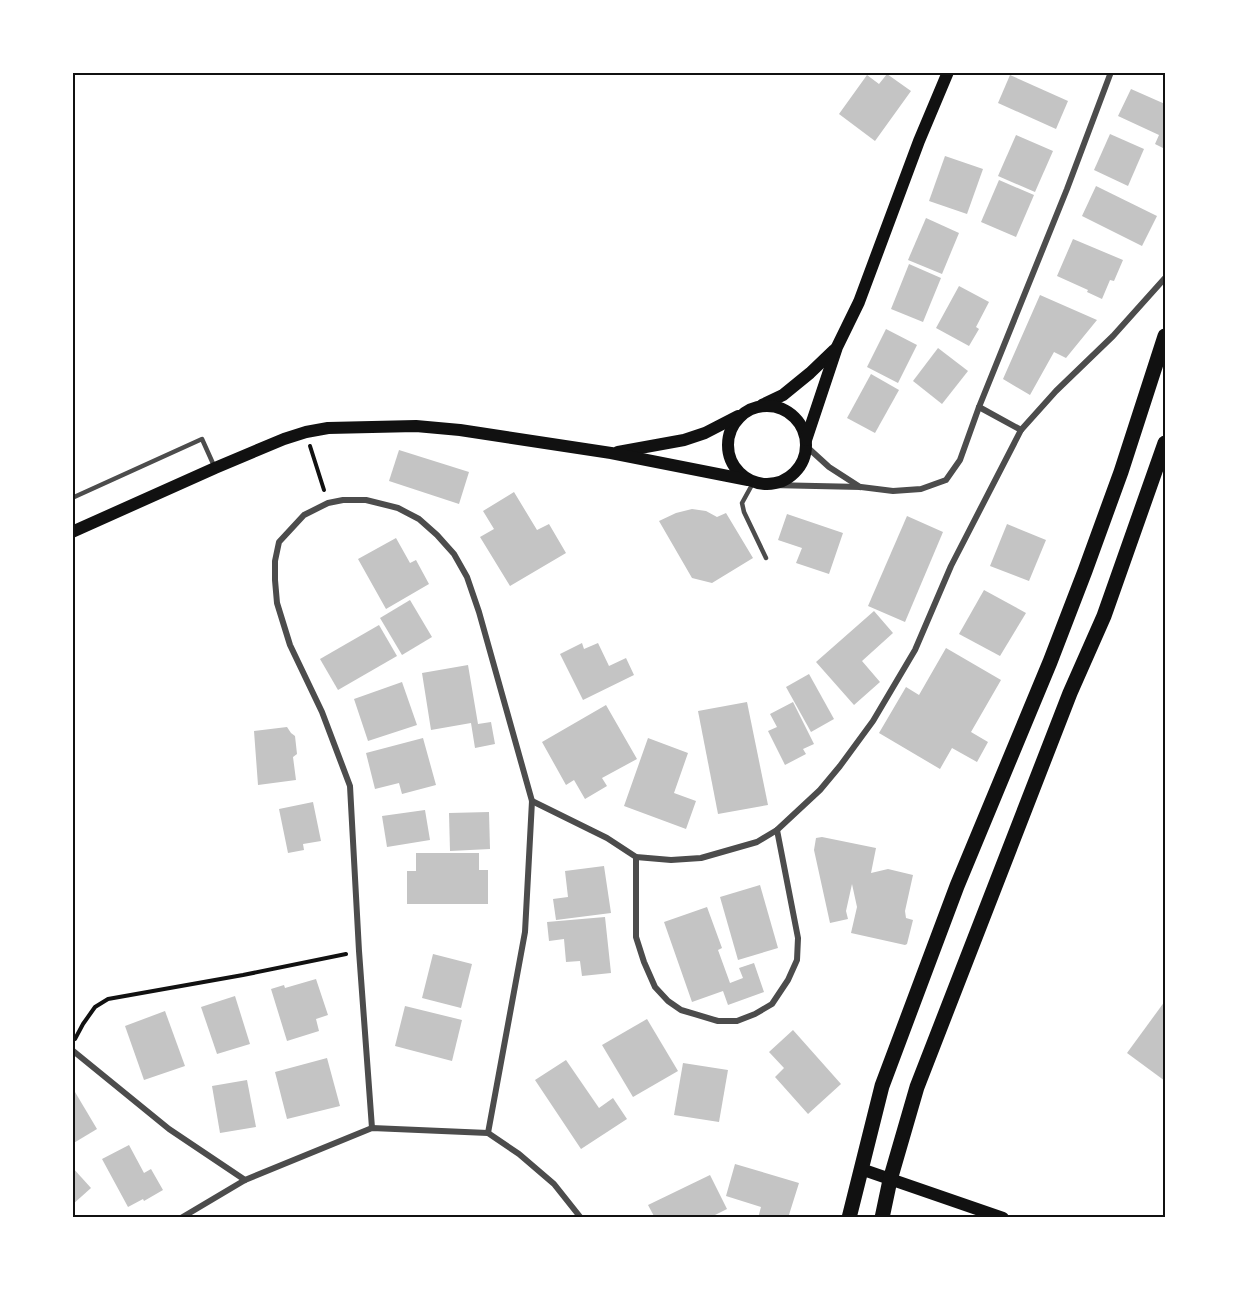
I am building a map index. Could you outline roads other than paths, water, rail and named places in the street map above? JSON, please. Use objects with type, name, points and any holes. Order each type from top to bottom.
[{"type":"main road","points":[[72,532],[284,439],[328,428],[416,426],[460,430],[611,453],[770,485],[782,482],[792,476],[804,457],[806,443],[837,347],[859,302],[919,141],[948,72]]},
{"type":"main road","points":[[849,1218],[882,1086],[957,886],[1050,662],[1085,571],[1121,472],[1165,336]]},
{"type":"main road","points":[[611,453],[684,440],[705,433],[783,395],[837,347]]},
{"type":"main road","points":[[758,407],[771,406],[794,417],[802,428],[806,443]]},
{"type":"main road","points":[[746,412],[730,429],[727,441],[732,464],[750,481]]},
{"type":"main road","points":[[882,1218],[890,1180],[917,1087],[1070,693],[1104,616],[1165,443]]},
{"type":"main road","points":[[861,1169],[1003,1218]]},
{"type":"street","points":[[770,485],[861,487],[893,491],[921,489],[946,480],[960,460],[979,406],[1067,189],[1111,72]]},
{"type":"street","points":[[532,801],[607,838],[636,857],[671,860],[701,858],[757,842],[777,830],[820,790],[873,721],[915,650],[951,566],[1021,430],[1113,336],[1165,278]]},
{"type":"street","points":[[979,406],[1021,430]]},
{"type":"street","points":[[806,443],[829,467],[861,487]]},
{"type":"street","points":[[372,1128],[350,786],[322,712],[290,645],[277,603],[275,561],[279,542],[304,515],[328,503],[343,500],[366,500],[398,508],[419,519],[454,554],[467,577],[479,612],[532,801],[525,932],[488,1133]]},
{"type":"street","points":[[636,857],[636,937],[655,987],[668,1001],[681,1010],[718,1021],[737,1021],[772,1004],[788,980],[797,960],[798,938],[777,830]]},
{"type":"street","points":[[72,1050],[169,1129],[245,1180]]},
{"type":"street","points":[[181,1218],[245,1180],[372,1128],[488,1133],[519,1154],[554,1184],[581,1218]]},
{"type":"lane","points":[[72,498],[202,439],[214,468]]},
{"type":"lane","points":[[750,481],[742,507],[766,558]]}]
